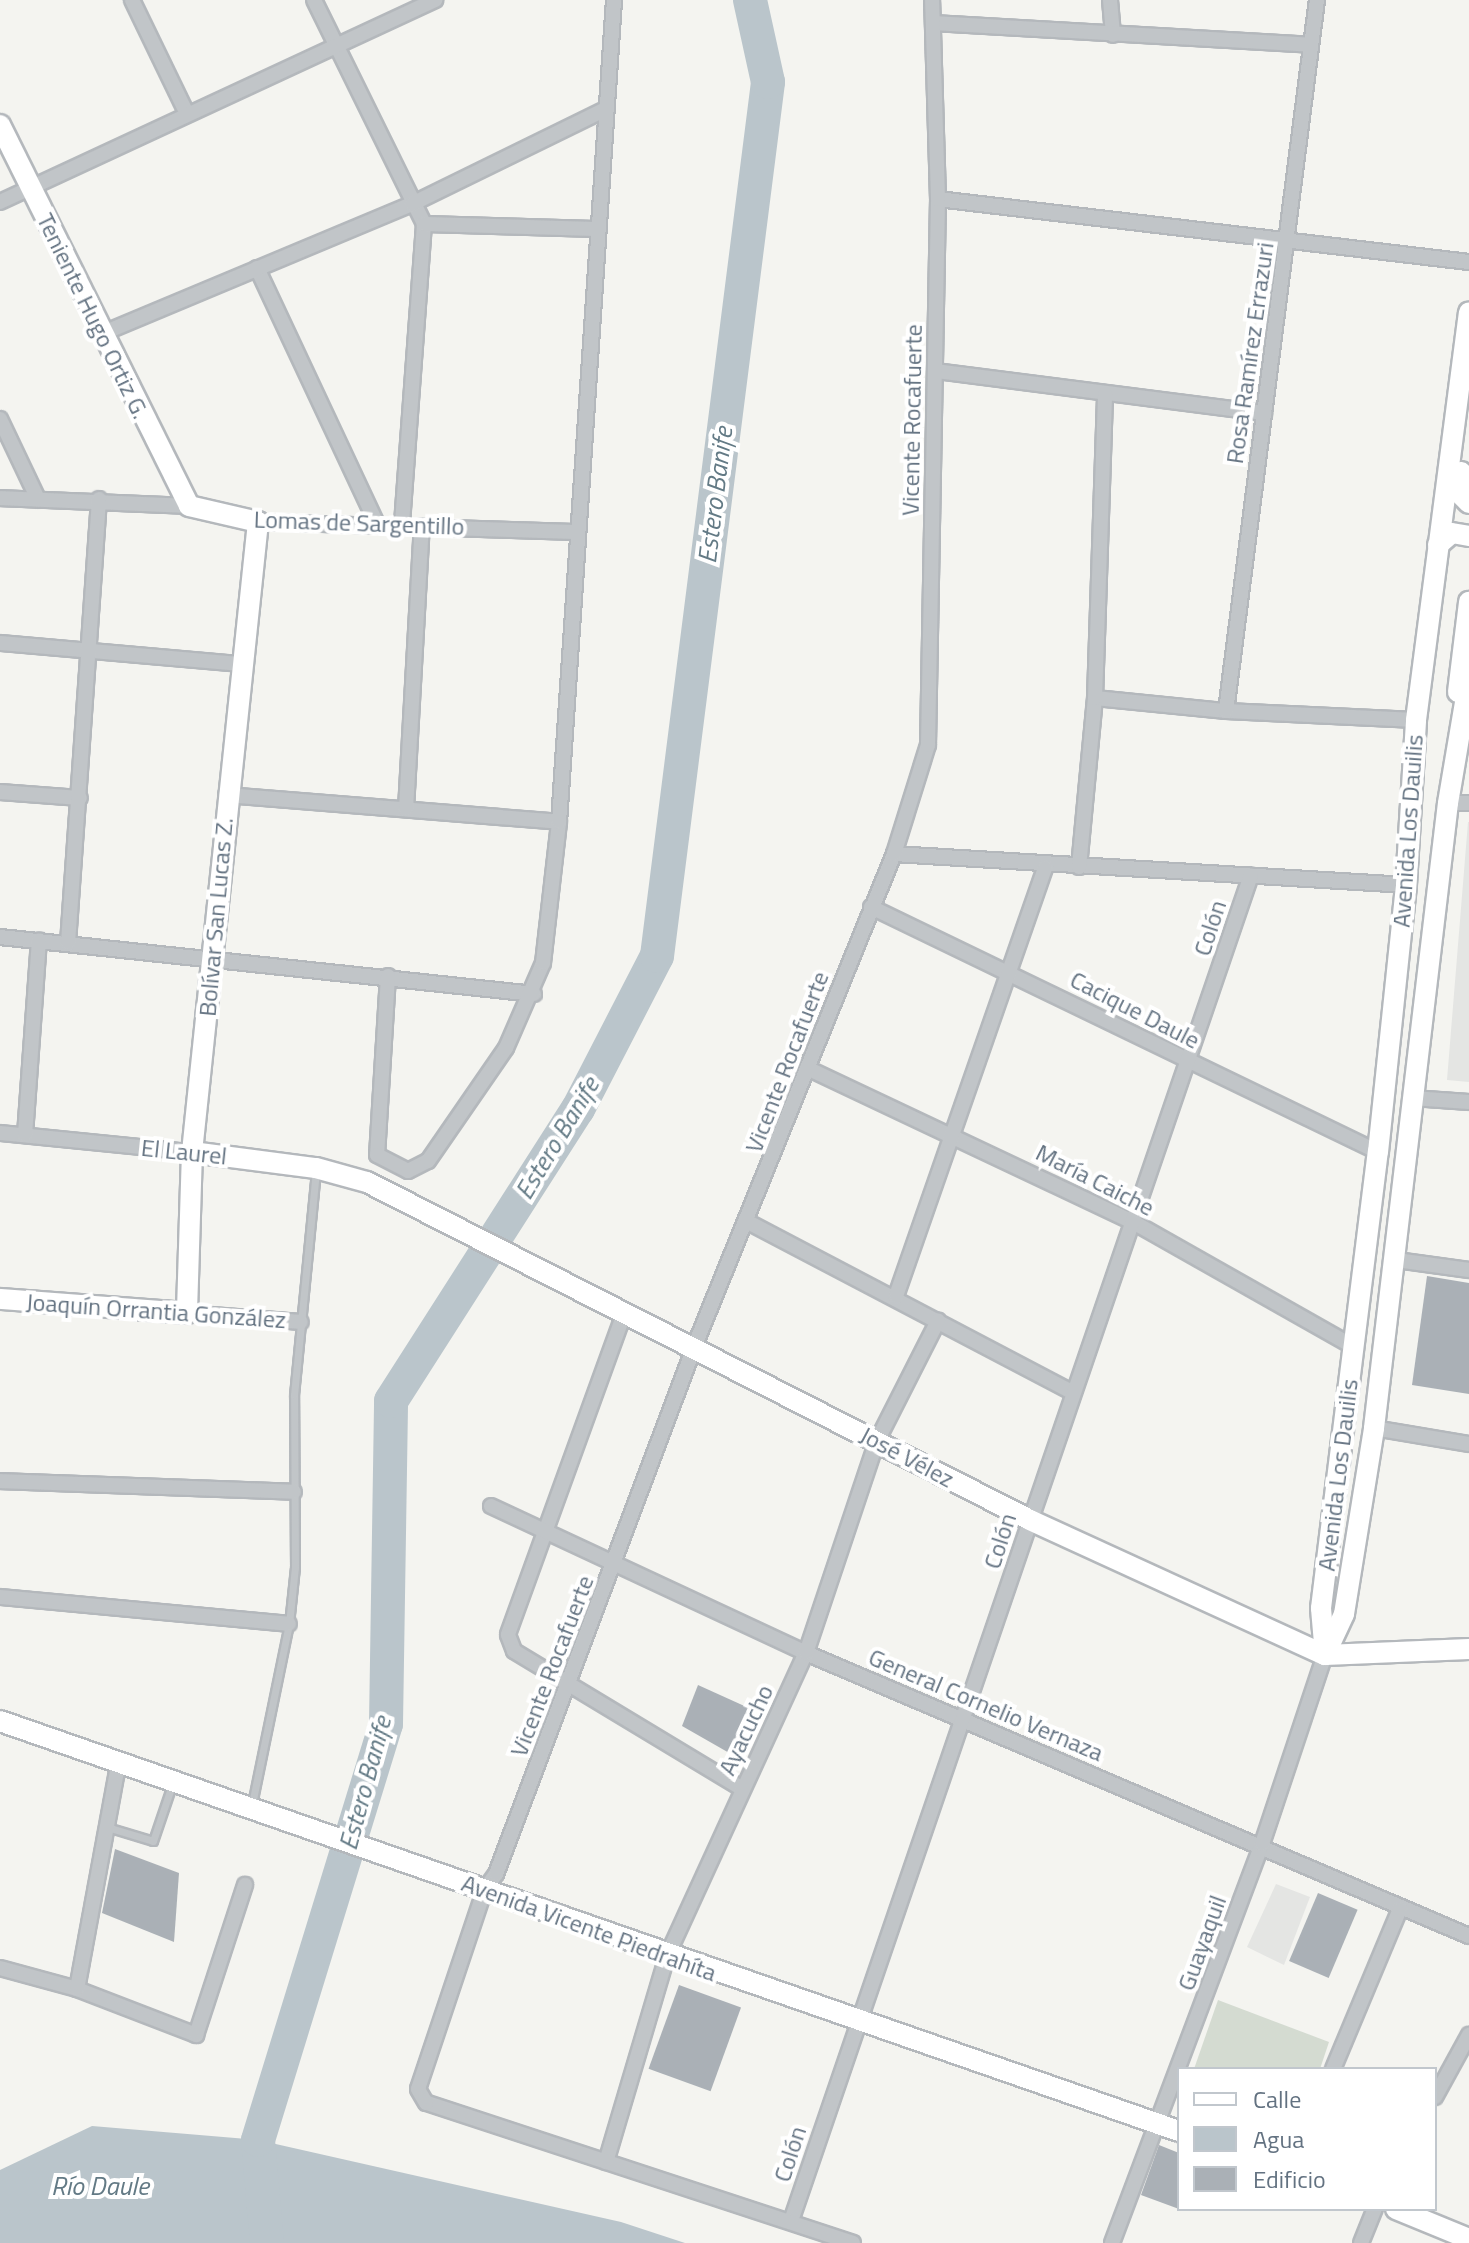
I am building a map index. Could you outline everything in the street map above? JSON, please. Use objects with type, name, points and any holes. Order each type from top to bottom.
[{"type":"street","points":[[132,0],[187,114]]},
{"type":"street","points":[[314,0],[424,224],[402,525]]},
{"type":"street","points":[[0,202],[435,0]]},
{"type":"street","points":[[388,976],[377,1155],[408,1171],[428,1161],[506,1048],[534,994],[543,963],[559,822],[614,0]]},
{"type":"street","name":"Vicente Rocafuerte","points":[[606,2162],[426,2103],[418,2089],[485,1889],[496,1874],[616,1563],[695,1345],[748,1222],[894,854],[928,745],[938,199],[932,0]]},
{"type":"street","points":[[1110,0],[1113,35]]},
{"type":"street","name":"Rosa Ramírez Errazuri","points":[[1226,711],[1317,0]]},
{"type":"street","points":[[933,23],[1310,45]]},
{"type":"street","points":[[101,334],[412,204],[606,109]]},
{"type":"street","name":"Teniente Hugo Ortiz G.","points":[[0,125],[189,506]]},
{"type":"street","points":[[938,199],[1469,262]]},
{"type":"street","points":[[424,224],[597,229]]},
{"type":"street","points":[[257,268],[377,524]]},
{"type":"street","name":"Avenida Los Dauilis","points":[[1325,1655],[1321,1608],[1378,1152],[1406,885],[1416,720],[1469,312]]},
{"type":"street","points":[[936,371],[1264,413]]},
{"type":"street","points":[[1079,867],[1095,698],[1105,394]]},
{"type":"street","points":[[1469,396],[1458,488],[1469,503]]},
{"type":"street","points":[[0,419],[38,499]]},
{"type":"street","name":"Lomas de Sargentillo","points":[[0,498],[99,499],[189,506],[258,522],[576,532]]},
{"type":"street","points":[[68,943],[99,499]]},
{"type":"street","name":"Bolívar San Lucas Z.","points":[[187,1313],[192,1152],[215,958],[226,795],[258,522]]},
{"type":"street","points":[[406,809],[422,526]]},
{"type":"street","points":[[1438,545],[1452,533],[1469,536]]},
{"type":"street","points":[[1459,748],[1457,697],[1469,602]]},
{"type":"street","points":[[0,643],[240,664]]},
{"type":"street","name":"Avenida Los Dauilis","points":[[1325,1655],[1344,1614],[1374,1428],[1396,1260],[1412,1098],[1458,803],[1459,748],[1469,679]]},
{"type":"street","points":[[1095,698],[1226,711],[1416,720]]},
{"type":"street","points":[[0,792],[80,798]]},
{"type":"street","points":[[226,795],[559,822]]},
{"type":"street","points":[[894,854],[1045,867],[1406,885]]},
{"type":"street","points":[[896,1296],[956,1135],[1045,867]]},
{"type":"street","name":"Colón","points":[[791,2221],[1072,1392],[1135,1223],[1251,875]]},
{"type":"street","name":"Cacique Daule","points":[[871,907],[1012,972],[1189,1062],[1378,1152]]},
{"type":"street","points":[[0,937],[388,976],[534,994]]},
{"type":"street","points":[[25,1135],[39,941]]},
{"type":"street","name":"María Caiche","points":[[807,1068],[956,1135],[1135,1223],[1354,1347]]},
{"type":"street","points":[[1412,1098],[1469,1102]]},
{"type":"street","name":"El Laurel","points":[[0,1133],[316,1168],[367,1182]]},
{"type":"street","name":"José Vélez","points":[[367,1182],[695,1345],[1030,1520],[1325,1655],[1469,1649]]},
{"type":"street","points":[[748,1222],[896,1296],[1072,1392]]},
{"type":"street","points":[[1396,1260],[1469,1270]]},
{"type":"street","name":"Joaquín Orrantia González","points":[[0,1299],[301,1322]]},
{"type":"street","points":[[625,1311],[549,1529],[508,1635],[514,1651],[743,1789]]},
{"type":"street","name":"Ayacucho","points":[[606,2162],[667,1956],[806,1653],[877,1441],[938,1321]]},
{"type":"street","points":[[1374,1428],[1469,1444]]},
{"type":"street","points":[[0,1481],[294,1492]]},
{"type":"street","name":"General Cornelio Vernaza","points":[[491,1506],[549,1529],[806,1653],[1262,1844],[1400,1909],[1469,1936]]},
{"type":"street","points":[[0,1597],[289,1624]]},
{"type":"street","name":"Guayaquil","points":[[1179,2067],[1262,1844],[1325,1655]]},
{"type":"street","name":"Avenida Vicente Piedrahíta","points":[[0,1721],[259,1809],[667,1956],[1177,2130]]},
{"type":"street","points":[[77,1989],[119,1761]]},
{"type":"street","points":[[1,1972],[77,1989],[196,2035],[245,1885]]},
{"type":"street","points":[[1334,2067],[1400,1909]]},
{"type":"street","points":[[1437,2093],[1469,2035]]},
{"type":"street","name":"Guayaquil","points":[[1112,2243],[1177,2074]]},
{"type":"street","points":[[606,2162],[853,2243]]},
{"type":"street","points":[[1361,2243],[1374,2211]]},
{"type":"street","points":[[1401,2211],[1469,2239]]},
{"type":"lane","name":"Joaquín Orrantia González","points":[[301,1322],[316,1168]]},
{"type":"lane","points":[[259,1809],[289,1624],[294,1395],[301,1322]]},
{"type":"lane","points":[[106,1826],[153,1841],[174,1780]]},
{"type":"shaded area","points":[[1469,822],[1469,1082],[1447,1080]]},
{"type":"shaded area","points":[[1276,1884],[1310,1897],[1284,1965],[1247,1947]]},
{"type":"shaded area","points":[[1218,2000],[1329,2042],[1321,2067],[1195,2067]]},
{"type":"water","name":"Río Daule","points":[[92,2126],[258,2140],[621,2222],[685,2243],[0,2243],[0,2170]]},
{"type":"building","points":[[1427,1276],[1469,1283],[1469,1394],[1412,1385]]},
{"type":"building","points":[[698,1685],[751,1709],[731,1754],[682,1726]]},
{"type":"building","points":[[115,1849],[179,1873],[174,1942],[102,1913]]},
{"type":"building","points":[[1318,1893],[1358,1910],[1329,1978],[1289,1961]]},
{"type":"building","points":[[679,1985],[741,2008],[711,2091],[649,2069]]},
{"type":"building","points":[[1159,2145],[1177,2152],[1177,2208],[1141,2195]]},
{"type":"waterway","name":"Estero Banife","points":[[267,2243],[258,2140],[386,1724],[391,1401],[578,1109],[657,956],[768,82],[750,0]]}]
